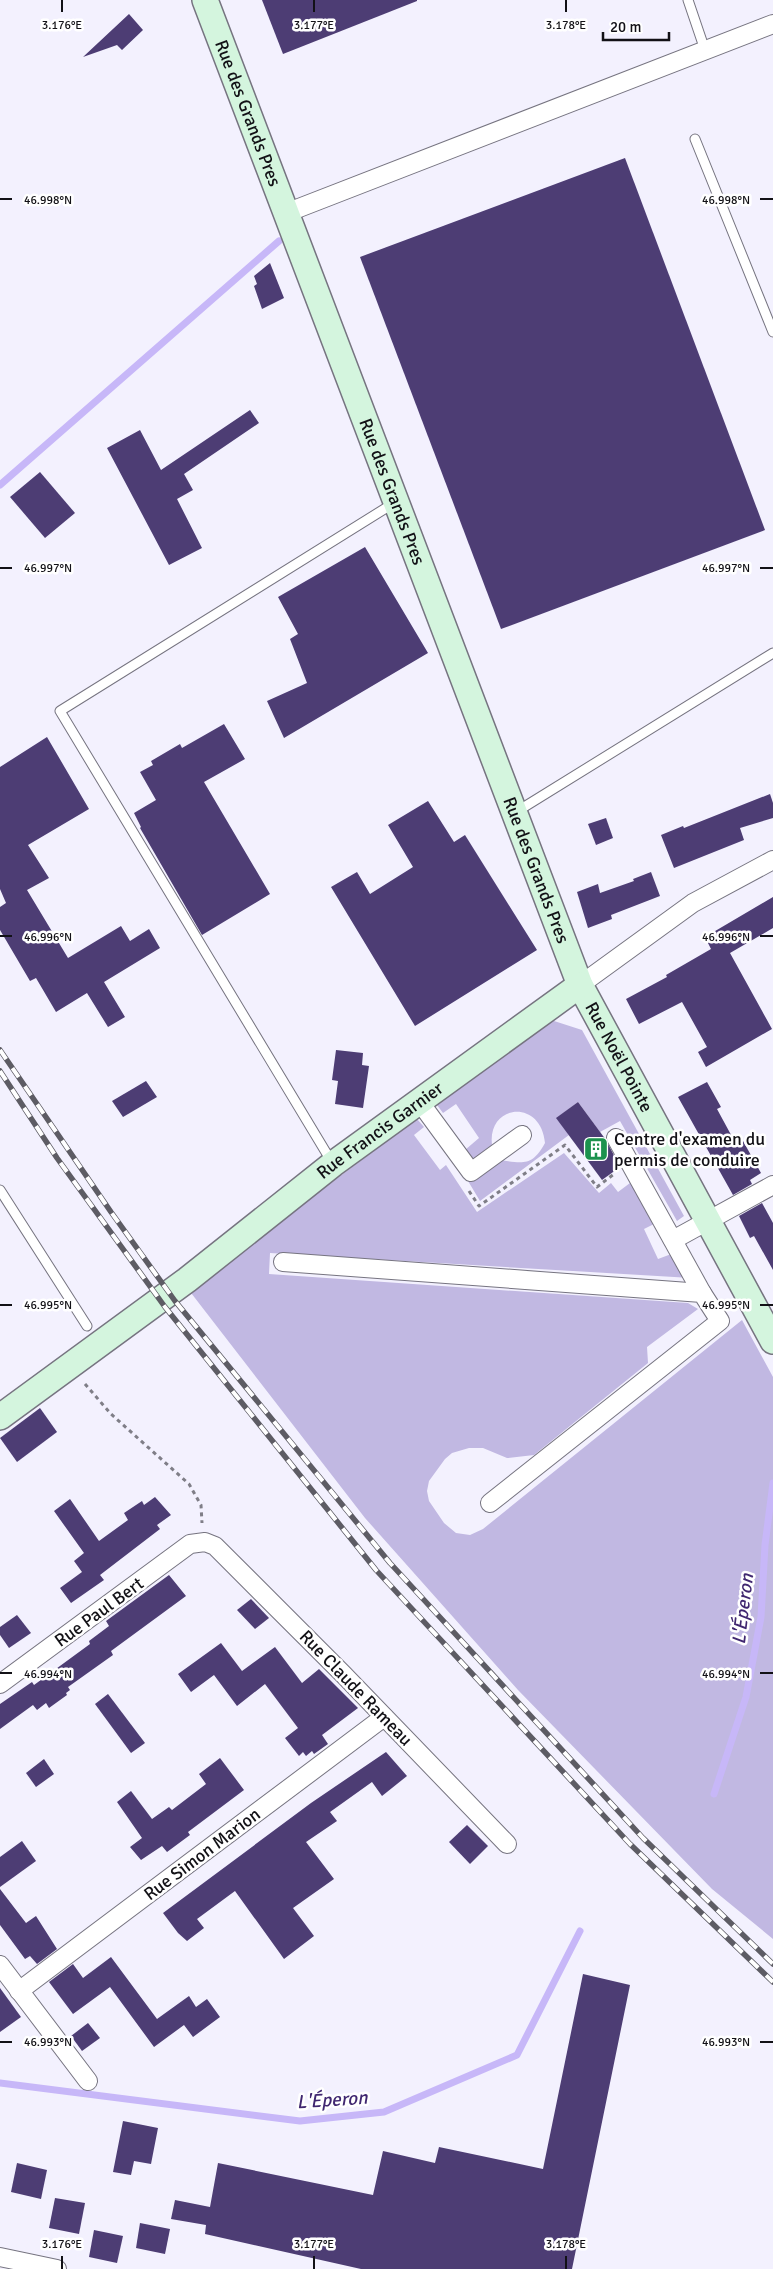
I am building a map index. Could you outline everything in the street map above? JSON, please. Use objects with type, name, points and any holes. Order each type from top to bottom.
[{"type":"street","name":"Rue des Grands Pres","points":[[205,0],[516,812],[580,985]]},
{"type":"street","points":[[286,213],[773,24]]},
{"type":"street","name":"Rue Francis Garnier","points":[[0,1417],[187,1280],[333,1164],[693,903],[773,860]]},
{"type":"street","name":"Rue Noël Pointe","points":[[580,985],[773,1341]]},
{"type":"street","points":[[419,1101],[471,1172],[522,1135]]},
{"type":"street","points":[[490,1503],[720,1321],[702,1293],[616,1138]]},
{"type":"street","points":[[673,1240],[773,1185]]},
{"type":"street","points":[[283,1262],[702,1293]]},
{"type":"street","name":"Rue Paul Bert","points":[[0,1684],[190,1544],[199,1542]]},
{"type":"street","name":"Rue Claude Rameau","points":[[199,1542],[205,1542],[214,1546],[507,1844]]},
{"type":"street","name":"Rue Simon Marion","points":[[19,1991],[384,1717]]},
{"type":"street","points":[[0,1965],[88,2081]]},
{"type":"street","points":[[0,2257],[57,2269]]},
{"type":"lane","points":[[688,0],[705,50]]},
{"type":"lane","points":[[695,139],[773,332]]},
{"type":"lane","points":[[333,1164],[60,711],[396,502]]},
{"type":"lane","points":[[516,812],[773,653]]},
{"type":"lane","points":[[0,1190],[87,1326]]},
{"type":"path","points":[[464,1184],[479,1206],[565,1145],[597,1187],[630,1162]]},
{"type":"path","points":[[72,1365],[111,1414],[189,1484],[201,1505],[202,1515],[199,1542]]},
{"type":"shaded area","points":[[551,1020],[582,1030],[684,1216],[677,1221],[620,1121],[600,1132],[578,1102],[557,1118],[569,1135],[480,1201],[468,1181],[499,1160],[526,1162],[531,1160],[545,1143],[541,1128],[534,1119],[525,1113],[515,1112],[506,1114],[498,1121],[493,1131],[492,1145],[473,1160],[465,1150],[479,1138],[456,1104],[443,1113],[437,1105]]},
{"type":"shaded area","points":[[417,1119],[424,1127],[414,1135],[440,1170],[446,1165],[477,1212],[564,1153],[599,1193],[611,1183],[618,1192],[634,1180],[658,1222],[644,1229],[658,1259],[674,1253],[691,1278],[270,1253],[269,1274],[688,1303],[698,1309],[647,1347],[648,1363],[534,1455],[507,1458],[483,1448],[469,1448],[452,1453],[445,1459],[429,1481],[427,1491],[429,1501],[444,1523],[456,1533],[470,1535],[483,1529],[742,1320],[773,1377],[773,1939],[712,1889],[518,1690],[365,1518],[188,1289]]},
{"type":"building","points":[[262,0],[417,0],[417,1],[283,54]]},
{"type":"building","points":[[129,14],[143,30],[122,50],[117,45],[83,57]]},
{"type":"building","points":[[625,158],[765,530],[501,629],[360,257]]},
{"type":"building","points":[[270,263],[284,298],[262,309],[254,286],[257,284],[254,276]]},
{"type":"building","points":[[250,410],[259,423],[184,474],[193,490],[177,499],[202,548],[169,565],[107,448],[140,430],[161,470]]},
{"type":"building","points":[[40,472],[75,513],[45,538],[10,497]]},
{"type":"building","points":[[365,547],[428,653],[284,738],[267,701],[307,683],[290,639],[298,634],[278,597]]},
{"type":"building","points":[[224,724],[245,759],[204,782],[270,894],[202,935],[140,828],[134,813],[156,800],[140,772],[153,765],[151,761],[180,744],[182,748]]},
{"type":"building","points":[[47,737],[89,809],[28,845],[49,878],[27,890],[68,958],[121,926],[130,941],[149,929],[160,948],[104,982],[125,1017],[108,1027],[87,993],[56,1012],[36,978],[30,981],[0,930],[0,907],[6,903],[0,889],[0,767]]},
{"type":"building","points":[[770,794],[773,803],[773,818],[740,828],[744,840],[674,868],[661,835],[683,826],[684,828]]},
{"type":"building","points":[[428,801],[454,842],[465,835],[537,950],[415,1026],[331,887],[357,872],[370,894],[413,867],[388,825]]},
{"type":"building","points":[[606,818],[613,838],[596,845],[588,824]]},
{"type":"building","points":[[651,872],[660,896],[611,915],[612,919],[588,928],[577,892],[598,884],[600,893],[634,881],[633,879]]},
{"type":"building","points":[[773,897],[773,928],[730,953],[772,1029],[706,1067],[698,1052],[707,1047],[682,1002],[639,1024],[626,999],[667,977],[666,975],[711,949],[705,937]]},
{"type":"building","points":[[336,1050],[363,1053],[362,1065],[369,1066],[363,1108],[335,1104],[338,1081],[332,1080]]},
{"type":"building","points":[[146,1081],[157,1097],[123,1117],[112,1101]]},
{"type":"building","points":[[707,1082],[721,1107],[717,1109],[736,1144],[743,1141],[761,1173],[750,1180],[752,1184],[733,1195],[678,1097]]},
{"type":"building","name":"Centre d'examen du permis de conduire","points":[[578,1102],[606,1140],[620,1167],[602,1180],[556,1118]]},
{"type":"building","points":[[762,1203],[773,1223],[773,1270],[754,1236],[750,1238],[739,1216]]},
{"type":"building","points":[[40,1408],[57,1432],[17,1462],[0,1438]]},
{"type":"building","points":[[155,1497],[171,1515],[157,1525],[160,1529],[100,1575],[104,1580],[71,1603],[60,1588],[82,1572],[74,1561],[84,1553],[54,1511],[70,1499],[99,1541],[128,1520],[124,1513],[142,1501],[144,1505]]},
{"type":"building","points":[[169,1575],[186,1596],[111,1651],[113,1655],[68,1687],[70,1690],[66,1693],[67,1695],[49,1708],[46,1703],[37,1710],[33,1705],[0,1729],[0,1704],[32,1682],[34,1685],[90,1644],[89,1641],[109,1626],[106,1621]]},
{"type":"building","points":[[251,1599],[269,1618],[255,1629],[237,1610]]},
{"type":"building","points":[[17,1615],[31,1633],[9,1648],[0,1635],[0,1627]]},
{"type":"building","points":[[221,1643],[242,1671],[275,1647],[302,1683],[319,1669],[358,1708],[322,1735],[328,1744],[314,1754],[312,1751],[306,1756],[303,1752],[299,1756],[285,1738],[298,1728],[265,1684],[237,1706],[214,1675],[191,1692],[178,1674]]},
{"type":"building","points":[[108,1694],[145,1743],[131,1753],[95,1704]]},
{"type":"building","points":[[386,1752],[407,1776],[382,1796],[372,1782],[330,1812],[337,1821],[306,1842],[334,1879],[293,1908],[314,1936],[284,1959],[235,1891],[197,1919],[204,1928],[187,1941],[178,1933],[163,1913],[311,1803]]},
{"type":"building","points":[[220,1758],[244,1790],[188,1832],[190,1835],[167,1852],[162,1846],[141,1860],[130,1847],[142,1838],[117,1802],[131,1791],[152,1819],[169,1807],[172,1810],[206,1784],[199,1774]]},
{"type":"building","points":[[44,1759],[54,1774],[36,1787],[26,1773]]},
{"type":"building","points":[[467,1825],[488,1846],[470,1864],[449,1842]]},
{"type":"building","points":[[22,1841],[36,1861],[0,1887],[0,1857]]},
{"type":"building","points":[[0,1889],[26,1923],[36,1916],[57,1949],[37,1964],[30,1956],[25,1959],[0,1925]]},
{"type":"building","points":[[111,1957],[157,2019],[189,1996],[196,2007],[207,1999],[220,2017],[193,2037],[184,2025],[154,2047],[110,1987],[73,2014],[49,1982],[73,1964],[83,1978]]},
{"type":"building","points":[[583,1974],[630,1985],[572,2269],[361,2269],[205,2234],[206,2225],[171,2219],[175,2200],[210,2207],[218,2163],[373,2195],[383,2151],[435,2163],[439,2147],[543,2169]]},
{"type":"building","points":[[0,1988],[21,2017],[0,2032]]},
{"type":"building","points":[[88,2023],[100,2038],[82,2051],[71,2036]]},
{"type":"building","points":[[123,2121],[158,2128],[151,2164],[134,2161],[131,2175],[113,2172]]},
{"type":"building","points":[[17,2163],[47,2170],[41,2199],[11,2192]]},
{"type":"building","points":[[55,2198],[85,2203],[79,2234],[49,2228]]},
{"type":"building","points":[[140,2223],[170,2229],[165,2254],[136,2248]]},
{"type":"building","points":[[94,2230],[123,2236],[117,2263],[89,2257]]},
{"type":"waterway","points":[[0,485],[279,241]]},
{"type":"waterway","name":"L'Éperon","points":[[714,1794],[746,1697],[761,1617],[765,1545],[773,1483]]},
{"type":"waterway","name":"L'Éperon","points":[[0,2083],[300,2121],[384,2112],[517,2055],[580,1931]]},
{"type":"railway","points":[[0,1050],[111,1212],[175,1301],[390,1563],[643,1838],[773,1964]]},
{"type":"railway","points":[[0,1071],[57,1158],[165,1307],[376,1570],[630,1844],[773,1982]]},
{"type":"place","name":"Centre d'examen du permis de conduire","points":[[596,1149]]}]
